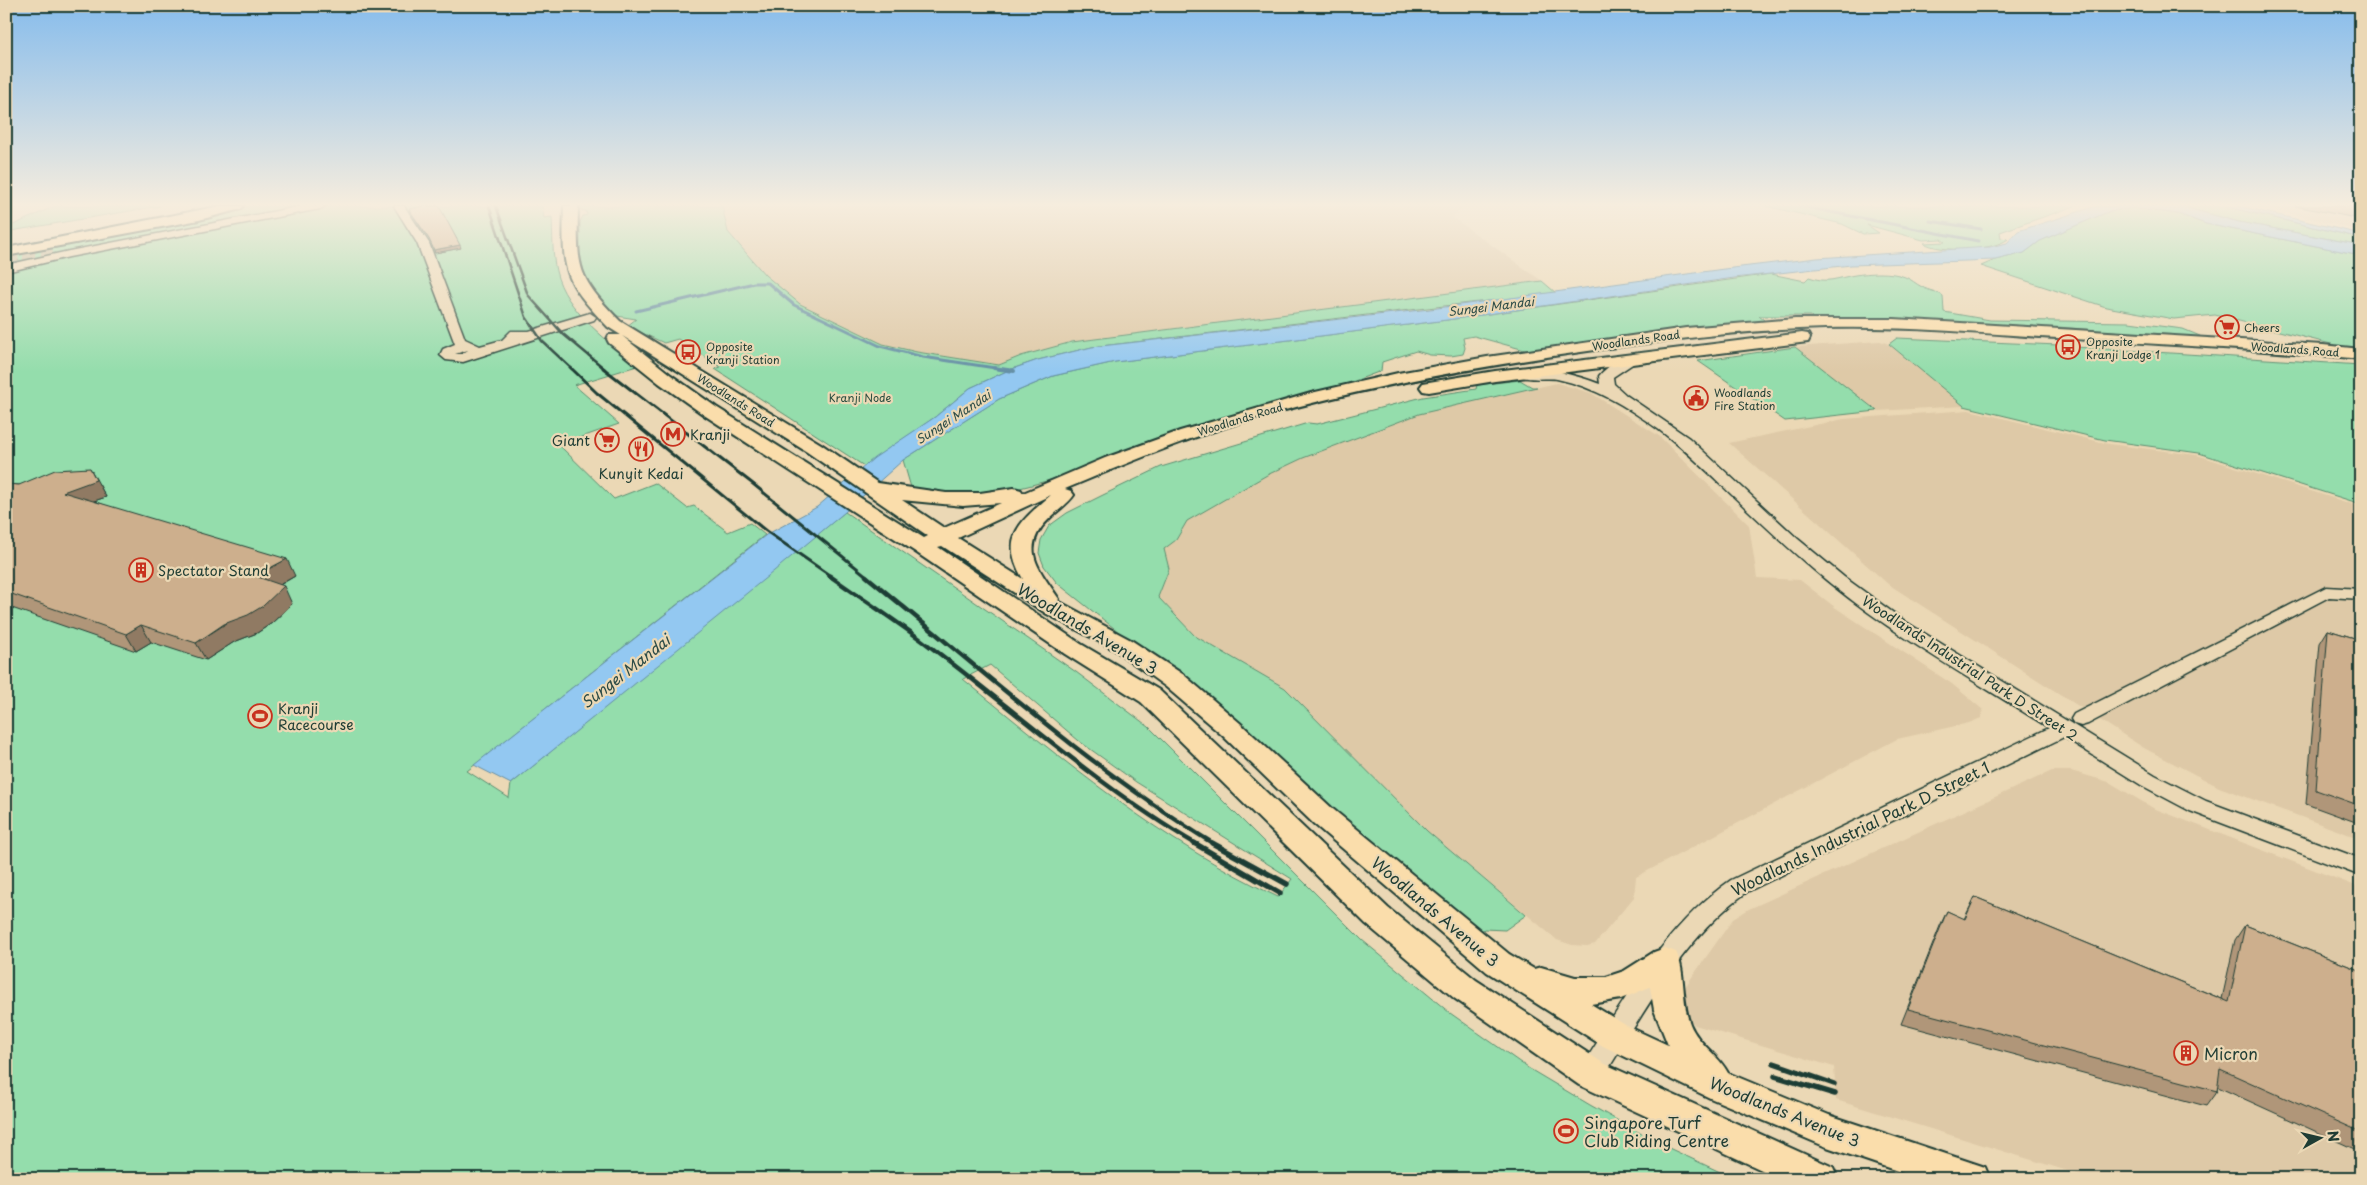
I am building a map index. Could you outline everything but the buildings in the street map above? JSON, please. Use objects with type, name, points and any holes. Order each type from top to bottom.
[{"type":"main road","name":"Woodlands Road","points":[[560,261],[562,278],[566,288],[590,317],[665,379],[710,411],[795,464],[940,547]]},
{"type":"main road","name":"Woodlands Road","points":[[572,261],[578,285],[614,324],[814,448],[868,487],[940,547]]},
{"type":"main road","points":[[1832,323],[1849,314],[1883,312]]},
{"type":"main road","name":"Woodlands Road","points":[[940,547],[1143,450],[1215,426],[1303,400],[1361,386],[1459,366],[1632,340],[1716,329],[1832,323],[2122,336],[2361,354]]},
{"type":"main road","name":"Woodlands Road","points":[[1059,490],[1226,436],[1353,401],[1524,373],[1787,339],[1881,334],[2051,341],[2361,362]]},
{"type":"main road","points":[[1632,340],[1645,342],[1653,347],[1656,351],[1653,357]]},
{"type":"main road","points":[[795,464],[814,461],[816,455],[814,448]]},
{"type":"main road","points":[[868,487],[920,497],[958,501],[1059,490]]},
{"type":"main road","points":[[1055,608],[1028,570],[1022,543],[1023,535],[1059,490]]},
{"type":"main road","name":"Woodlands Avenue 3","points":[[940,547],[1123,645],[1175,681],[1231,729],[1324,817],[1488,955],[1615,1036],[1740,1094],[1824,1130],[1972,1179]]},
{"type":"main road","name":"Woodlands Avenue 3","points":[[940,547],[1073,649],[1150,696],[1377,916],[1465,989],[1591,1074],[1820,1179]]},
{"type":"main road","points":[[1488,955],[1566,989],[1587,992],[1608,990],[1628,985],[1666,962]]},
{"type":"main road","points":[[1666,962],[1665,986],[1668,1007],[1678,1036],[1702,1067],[1717,1080],[1740,1094]]},
{"type":"street","points":[[6,269],[38,261]]},
{"type":"street","points":[[431,261],[466,347],[520,337],[590,317]]},
{"type":"street","name":"Woodlands Industrial Park D Street 2","points":[[1633,359],[1617,367],[1606,376],[1607,385],[1623,399],[1684,441],[1792,544],[1838,581],[1900,626],[2072,724],[2148,780],[2198,806],[2361,868]]},
{"type":"street","name":"Woodlands Industrial Park D Street 2","points":[[1524,373],[1572,378],[1623,399]]},
{"type":"street","name":"Woodlands Industrial Park D Street 2","points":[[2072,724],[2326,592],[2361,594]]},
{"type":"street","name":"Woodlands Industrial Park D Street 1","points":[[1591,1074],[1683,935],[1702,915],[1740,886],[2072,724]]},
{"type":"shaded area","points":[[753,261],[1514,261],[1542,281],[1072,342],[1021,356],[999,365],[917,352],[883,344],[800,304],[765,275]]},
{"type":"shaded area","points":[[1880,341],[1889,344],[1964,406],[1877,411],[1795,347]]},
{"type":"shaded area","points":[[1557,383],[1591,393],[1659,436],[1749,525],[1757,578],[1800,580],[1836,608],[1952,684],[1983,710],[1981,718],[1969,723],[1897,739],[1636,877],[1634,897],[1595,944],[1587,946],[1572,945],[1557,940],[1427,831],[1285,688],[1195,636],[1158,597],[1169,569],[1164,549],[1176,540],[1187,521],[1267,475],[1303,458],[1419,414]]},
{"type":"shaded area","points":[[1969,410],[2109,444],[2197,455],[2361,507],[2361,839],[2219,787],[2144,748],[1888,584],[1729,443],[1844,419]]},
{"type":"shaded area","points":[[2052,771],[2071,771],[2109,782],[2153,808],[2361,888],[2361,1179],[2094,1179],[1836,1100],[1834,1067],[1695,1025],[1686,1016],[1678,997],[1733,919],[1749,909]]},
{"type":"green space","name":"Kranji Racecourse","points":[[6,261],[554,261],[561,286],[578,312],[637,366],[574,385],[619,424],[559,445],[614,499],[655,483],[687,508],[694,506],[728,532],[750,523],[765,535],[467,771],[509,798],[511,784],[845,512],[1076,672],[1149,727],[1362,940],[1450,1013],[1528,1068],[1590,1105],[1656,1142],[1735,1179],[6,1179]],"holes":[[[990,665],[1079,741],[1136,782],[1292,879],[1278,897],[1193,851],[1114,798],[1075,769],[963,679]]]},
{"type":"green space","name":"Kranji Node","points":[[582,261],[753,261],[765,275],[800,304],[883,344],[917,352],[999,365],[1021,356],[1072,342],[1542,281],[1556,293],[1092,347],[1038,360],[1009,370],[970,388],[935,417],[864,466],[715,369],[721,367],[678,339],[664,343],[627,326],[636,319],[617,316],[601,300],[585,277]]},
{"type":"green space","points":[[1992,261],[2361,261],[2361,349],[2339,346],[2215,315],[2174,319],[2106,307],[1981,266]]},
{"type":"green space","points":[[1771,274],[1805,281],[1809,277],[1832,280],[1855,275],[1893,274],[1907,278],[1943,296],[1944,312],[1990,320],[2129,322],[2183,329],[2200,336],[2197,338],[2058,327],[2058,330],[1815,322],[1811,316],[1759,316],[1764,320],[1763,323],[1532,352],[1474,336],[1463,338],[1465,348],[1463,354],[1451,356],[1430,355],[1416,351],[1382,362],[1381,371],[1336,388],[1194,427],[1137,445],[1061,477],[1003,492],[969,494],[912,491],[903,460],[999,399],[1053,376],[1115,362],[1447,320]]},
{"type":"green space","points":[[1897,338],[2058,345],[2060,348],[2076,349],[2075,347],[2361,365],[2361,504],[2199,453],[2105,440],[1964,406],[1889,344]]},
{"type":"green space","points":[[1795,347],[1877,411],[1785,421],[1698,361]]},
{"type":"green space","points":[[1520,380],[1532,387],[1537,387],[1419,414],[1303,458],[1267,475],[1187,521],[1176,540],[1164,549],[1169,569],[1158,597],[1195,636],[1285,688],[1427,831],[1526,915],[1505,930],[1484,929],[1473,938],[1129,640],[1057,583],[1044,566],[1039,553],[1041,540],[1049,526],[1067,513],[1161,467],[1308,423],[1317,424],[1423,397],[1476,389],[1477,385]]},
{"type":"water","name":"Sungei Mandai","points":[[1789,261],[1958,261],[1851,265],[1734,278],[1447,320],[1115,362],[1053,376],[999,399],[903,460],[845,512],[768,576],[511,784],[474,765],[766,535],[817,507],[874,458],[935,417],[970,388],[1009,370],[1038,360],[1092,347],[1430,309]]},
{"type":"waterway","points":[[636,311],[754,283],[768,283],[794,305],[880,346],[923,357],[1002,369]]},
{"type":"waterway","points":[[994,368],[1014,371]]},
{"type":"railway","points":[[507,261],[526,317],[542,341],[572,369]]},
{"type":"railway","points":[[516,261],[528,295],[563,334],[605,369]]},
{"type":"railway","points":[[571,368],[597,393],[766,531],[832,577]]},
{"type":"railway","points":[[603,368],[753,484],[868,577]]},
{"type":"railway","points":[[830,576],[924,642],[1125,798],[1196,844]]},
{"type":"railway","points":[[866,576],[1079,750],[1123,783],[1214,844]]},
{"type":"railway","points":[[1194,843],[1280,893]]},
{"type":"railway","points":[[1212,843],[1287,884]]},
{"type":"railway","points":[[1774,1063],[1834,1084]]},
{"type":"railway","points":[[1775,1076],[1835,1094]]},
{"type":"place","name":"Cheers","points":[[2227,327]]},
{"type":"place","name":"Opposite Kranji Lodge 1","points":[[2068,347]]},
{"type":"place","name":"Opposite Kranji Station","points":[[688,352]]},
{"type":"place","name":"Woodlands Fire Station","points":[[1696,398]]},
{"type":"place","name":"Kranji","points":[[673,434]]},
{"type":"place","name":"Giant","points":[[607,440]]},
{"type":"place","name":"Kunyit Kedai","points":[[641,449]]},
{"type":"place","name":"Spectator Stand","points":[[141,570]]},
{"type":"place","name":"Kranji Racecourse","points":[[260,716]]},
{"type":"place","name":"Micron","points":[[2186,1053]]},
{"type":"place","name":"Singapore Turf Club Riding Centre","points":[[1566,1131]]}]
